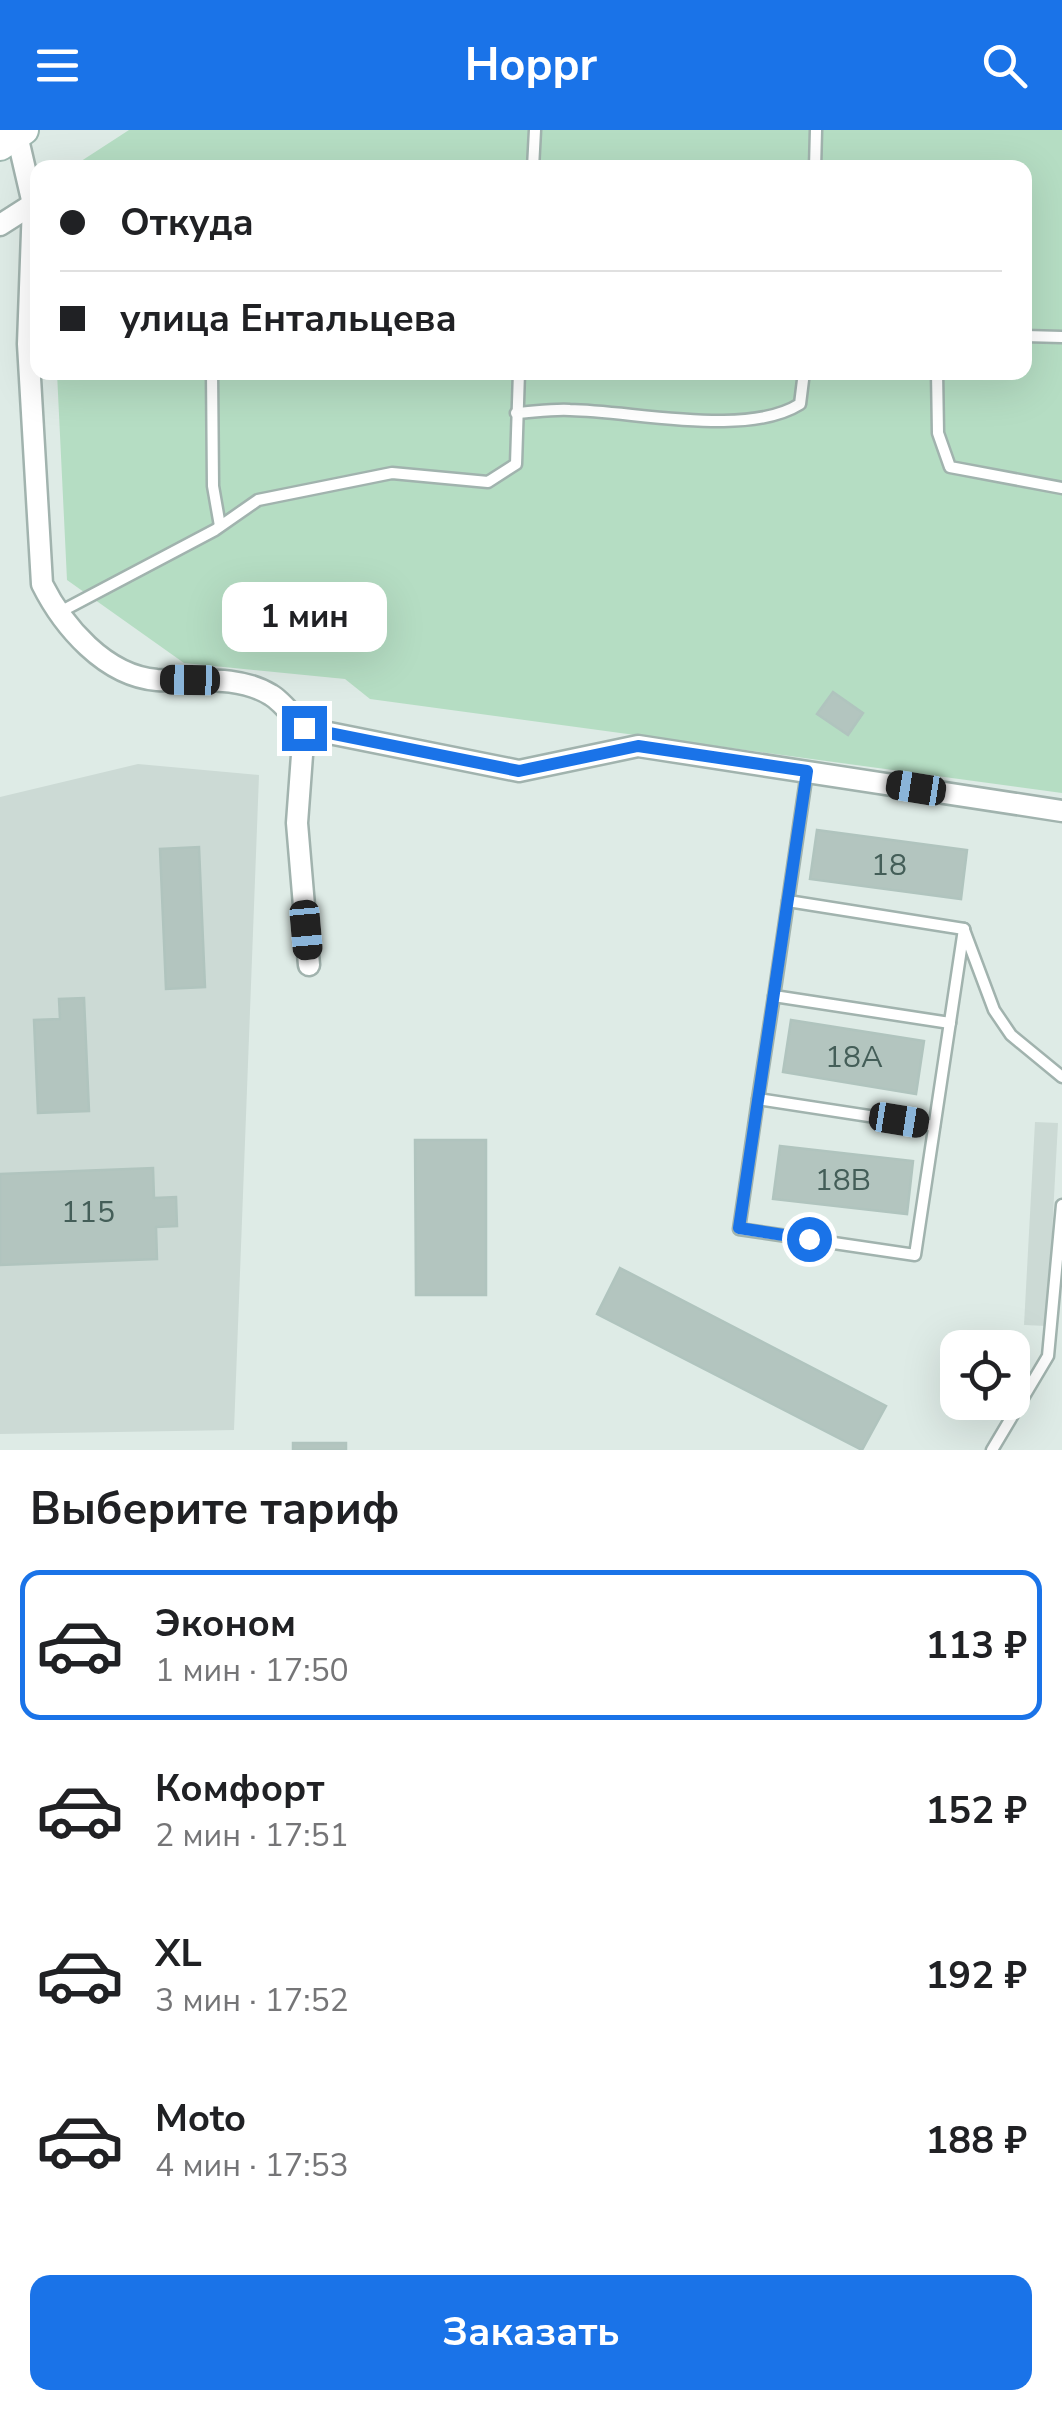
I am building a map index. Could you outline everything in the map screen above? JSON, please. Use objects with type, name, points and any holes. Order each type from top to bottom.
[{"type":"street","points":[[13,137],[30,197]]},
{"type":"street","points":[[0,224],[30,205]]},
{"type":"street","points":[[30,274],[30,378]]},
{"type":"street","points":[[30,380],[42,584],[57,614],[114,666],[151,680],[228,680],[272,695],[304,728],[519,771],[638,746],[1062,811]]},
{"type":"street","points":[[304,728],[297,823],[310,966]]},
{"type":"lane","points":[[533,160],[535,130]]},
{"type":"lane","points":[[815,160],[816,130]]},
{"type":"lane","points":[[1032,336],[1062,337]]},
{"type":"lane","points":[[212,380],[213,486],[220,526]]},
{"type":"lane","points":[[57,614],[220,526],[258,500],[345,479],[392,473],[488,482],[516,464],[518,380]]},
{"type":"lane","points":[[516,413],[568,410],[729,418],[784,414],[800,404],[803,380]]},
{"type":"lane","points":[[937,380],[938,433],[950,466],[1062,488]]},
{"type":"lane","points":[[807,771],[739,1228],[914,1255],[964,930]]},
{"type":"lane","points":[[788,901],[964,930]]},
{"type":"lane","points":[[964,930],[994,1010],[1011,1035],[1061,1072]]},
{"type":"lane","points":[[774,996],[950,1023]]},
{"type":"lane","points":[[758,1099],[934,1126]]},
{"type":"lane","points":[[992,1450],[1048,1356],[1062,1205]]},
{"type":"shaded area","points":[[138,764],[259,775],[234,1430],[0,1434],[0,797]]},
{"type":"shaded area","points":[[1035,1122],[1058,1123],[1047,1326],[1024,1325]]},
{"type":"green space","points":[[129,130],[1062,130],[1062,793],[370,699],[345,679],[184,663],[67,580],[57,380],[1032,380],[1032,160],[83,160]]},
{"type":"building","points":[[833,692],[863,713],[848,735],[817,714]]},
{"type":"building","points":[[817,830],[967,850],[961,899],[810,879]]},
{"type":"building","points":[[199,847],[205,987],[166,989],[160,849]]},
{"type":"building","points":[[84,998],[89,1111],[38,1113],[34,1020],[60,1019],[59,999]]},
{"type":"building","points":[[791,1020],[924,1041],[916,1094],[783,1072]]},
{"type":"building","points":[[415,1140],[486,1140],[486,1295],[416,1295]]},
{"type":"building","points":[[780,1146],[913,1161],[907,1214],[773,1199]]},
{"type":"building","points":[[153,1168],[154,1198],[176,1197],[177,1226],[156,1227],[157,1259],[0,1265],[0,1174]]},
{"type":"building","points":[[620,1268],[886,1406],[862,1450],[597,1314]]},
{"type":"building","points":[[293,1443],[346,1443],[346,1450],[293,1450]]},
{"type":"route","points":[[304,728],[519,771],[638,746],[807,771],[739,1228],[809,1239]]}]
